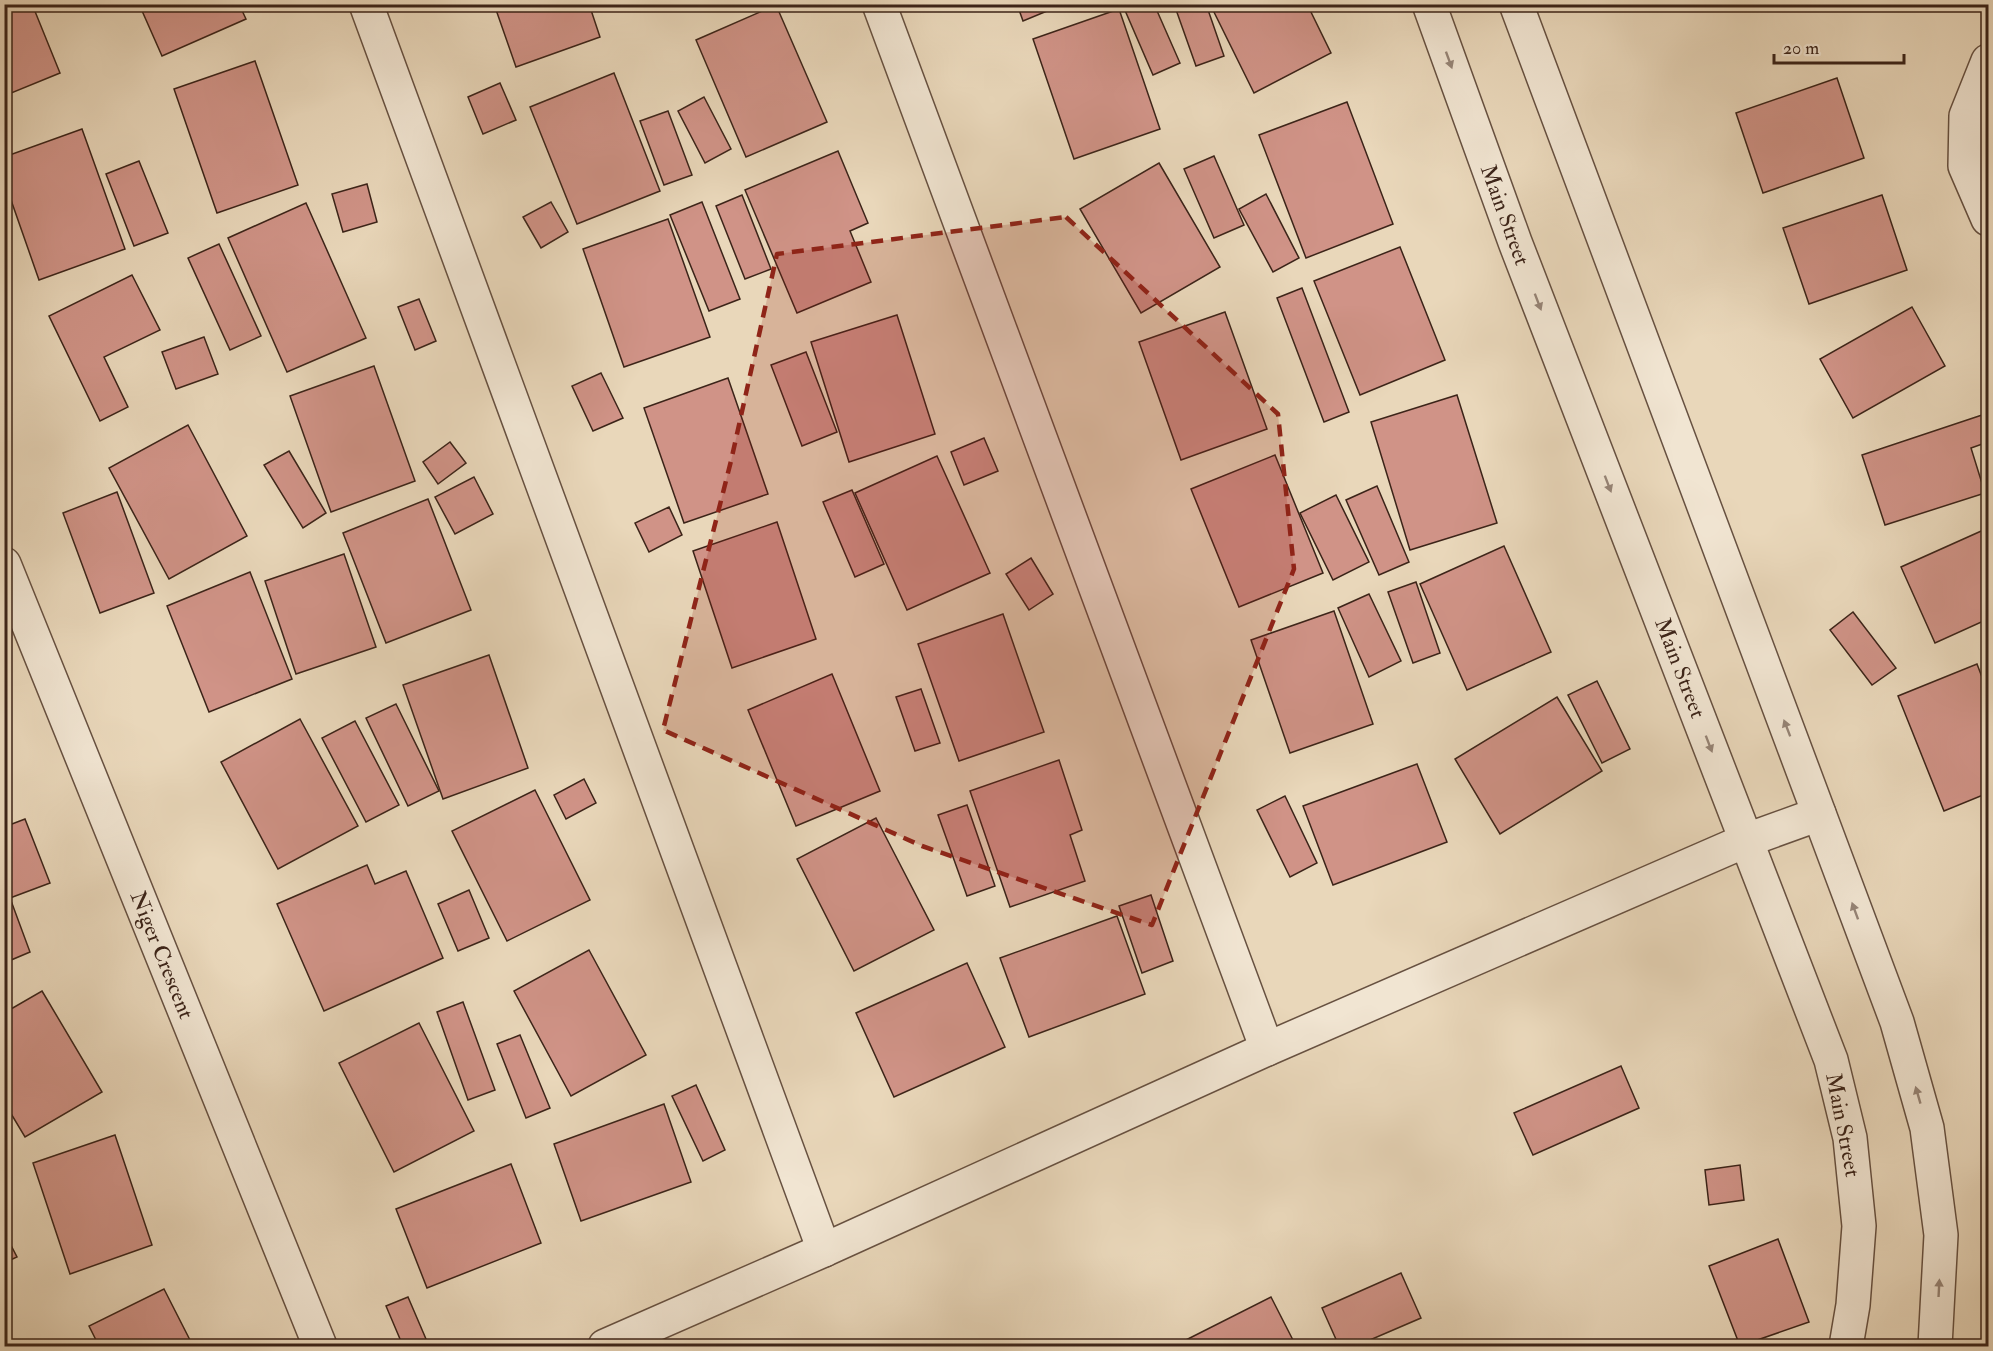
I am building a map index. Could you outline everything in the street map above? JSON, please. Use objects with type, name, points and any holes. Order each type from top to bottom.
[{"type":"street","points":[[366,4],[824,1250]]},
{"type":"street","points":[[879,4],[1267,1049]]},
{"type":"street","name":"Main Street","points":[[1429,4],[1515,242],[1831,1060],[1850,1138],[1859,1226],[1853,1305],[1846,1347]]},
{"type":"street","points":[[1516,4],[1897,1023],[1927,1128],[1941,1235],[1935,1347]]},
{"type":"street","points":[[1989,61],[1966,116],[1965,166],[1989,219]]},
{"type":"street","name":"Niger Crescent","points":[[4,564],[320,1347]]},
{"type":"street","points":[[605,1347],[1267,1049],[1747,840],[1819,814]]},
{"type":"highlighted area","points":[[1066,217],[1278,414],[1294,569],[1152,925],[922,846],[663,730],[731,461],[777,254]]},
{"type":"building","points":[[4,4],[32,4],[60,73],[4,96]]},
{"type":"building","points":[[139,4],[239,4],[246,19],[162,56]]},
{"type":"building","points":[[494,4],[589,4],[600,37],[516,67]]},
{"type":"building","points":[[1017,4],[1064,4],[1023,21]]},
{"type":"building","points":[[1132,4],[1154,4],[1180,63],[1153,75],[1124,8]]},
{"type":"building","points":[[1174,4],[1206,4],[1224,56],[1196,66]]},
{"type":"building","points":[[1210,4],[1307,4],[1331,53],[1254,93]]},
{"type":"building","points":[[776,5],[827,122],[746,157],[696,40]]},
{"type":"building","points":[[1119,9],[1160,129],[1074,159],[1033,39]]},
{"type":"building","points":[[255,61],[298,185],[217,213],[174,89]]},
{"type":"building","points":[[614,73],[660,191],[577,224],[530,107]]},
{"type":"building","points":[[1837,78],[1864,158],[1763,193],[1736,113]]},
{"type":"building","points":[[500,83],[516,120],[483,134],[468,97]]},
{"type":"building","points":[[704,97],[731,149],[705,163],[678,111]]},
{"type":"building","points":[[1347,102],[1393,224],[1306,258],[1259,135]]},
{"type":"building","points":[[668,111],[692,175],[664,185],[640,121]]},
{"type":"building","points":[[82,129],[125,249],[39,280],[4,180],[4,157]]},
{"type":"building","points":[[838,151],[868,223],[850,231],[871,282],[797,313],[745,190]]},
{"type":"building","points":[[1214,156],[1244,225],[1214,238],[1184,169]]},
{"type":"building","points":[[139,161],[168,233],[134,246],[106,174]]},
{"type":"building","points":[[1159,163],[1220,267],[1141,313],[1080,209]]},
{"type":"building","points":[[367,184],[377,222],[343,232],[332,194]]},
{"type":"building","points":[[1266,194],[1299,258],[1273,272],[1239,209]]},
{"type":"building","points":[[742,195],[771,269],[745,279],[716,206]]},
{"type":"building","points":[[1882,195],[1907,270],[1809,304],[1783,228]]},
{"type":"building","points":[[551,202],[568,232],[541,248],[523,217]]},
{"type":"building","points":[[702,202],[740,299],[709,311],[670,215]]},
{"type":"building","points":[[306,203],[366,338],[287,372],[228,238]]},
{"type":"building","points":[[668,219],[710,337],[624,367],[583,249]]},
{"type":"building","points":[[219,244],[261,336],[230,350],[188,258]]},
{"type":"building","points":[[1400,247],[1445,360],[1360,395],[1314,281]]},
{"type":"building","points":[[132,275],[160,330],[104,357],[128,407],[100,421],[49,316]]},
{"type":"building","points":[[1302,288],[1349,412],[1324,422],[1277,298]]},
{"type":"building","points":[[419,299],[436,341],[415,350],[398,307]]},
{"type":"building","points":[[1912,307],[1945,366],[1853,418],[1820,359]]},
{"type":"building","points":[[1225,312],[1267,429],[1181,460],[1139,342]]},
{"type":"building","points":[[897,315],[935,434],[849,462],[811,342]]},
{"type":"building","points":[[204,337],[218,374],[176,389],[162,352]]},
{"type":"building","points":[[806,352],[837,432],[802,446],[771,365]]},
{"type":"building","points":[[374,366],[415,481],[331,512],[290,396]]},
{"type":"building","points":[[601,373],[623,418],[593,431],[572,386]]},
{"type":"building","points":[[728,378],[768,494],[684,523],[644,408]]},
{"type":"building","points":[[1457,395],[1497,523],[1410,550],[1371,422]]},
{"type":"building","points":[[1982,415],[1988,442],[1971,448],[1985,493],[1885,525],[1862,455]]},
{"type":"building","points":[[188,425],[247,536],[169,579],[109,468]]},
{"type":"building","points":[[984,438],[998,471],[964,485],[951,452]]},
{"type":"building","points":[[450,442],[466,463],[438,484],[423,462]]},
{"type":"building","points":[[289,451],[326,513],[303,528],[264,465]]},
{"type":"building","points":[[1275,455],[1323,573],[1239,607],[1191,489]]},
{"type":"building","points":[[937,456],[990,573],[907,610],[855,493]]},
{"type":"building","points":[[474,477],[493,514],[455,534],[435,497]]},
{"type":"building","points":[[1377,486],[1409,562],[1379,575],[1346,500]]},
{"type":"building","points":[[852,490],[884,564],[855,577],[823,502]]},
{"type":"building","points":[[117,492],[154,593],[100,613],[63,513]]},
{"type":"building","points":[[1336,495],[1369,562],[1333,580],[1300,513]]},
{"type":"building","points":[[428,499],[471,610],[386,643],[343,533]]},
{"type":"building","points":[[669,507],[682,535],[649,552],[635,523]]},
{"type":"building","points":[[777,522],[816,639],[732,668],[693,551]]},
{"type":"building","points":[[1988,528],[1988,619],[1935,643],[1901,567]]},
{"type":"building","points":[[1504,546],[1551,652],[1467,690],[1420,584]]},
{"type":"building","points":[[344,554],[376,647],[296,674],[265,581]]},
{"type":"building","points":[[1031,558],[1053,594],[1029,610],[1006,574]]},
{"type":"building","points":[[250,572],[292,679],[209,712],[167,606]]},
{"type":"building","points":[[1416,582],[1440,653],[1413,663],[1388,592]]},
{"type":"building","points":[[1369,594],[1401,661],[1369,677],[1338,608]]},
{"type":"building","points":[[1334,611],[1373,724],[1290,753],[1251,640]]},
{"type":"building","points":[[1853,612],[1896,668],[1872,685],[1830,630]]},
{"type":"building","points":[[1003,614],[1044,732],[959,761],[918,644]]},
{"type":"building","points":[[489,655],[528,768],[443,799],[403,685]]},
{"type":"building","points":[[1977,664],[1988,693],[1988,793],[1944,811],[1898,696]]},
{"type":"building","points":[[832,674],[880,791],[796,826],[748,710]]},
{"type":"building","points":[[1597,681],[1630,749],[1602,763],[1568,695]]},
{"type":"building","points":[[921,689],[940,743],[915,751],[896,697]]},
{"type":"building","points":[[1557,697],[1602,771],[1500,834],[1455,759]]},
{"type":"building","points":[[396,704],[439,791],[408,806],[366,718]]},
{"type":"building","points":[[300,719],[358,826],[278,869],[221,762]]},
{"type":"building","points":[[355,721],[399,805],[366,822],[322,738]]},
{"type":"building","points":[[1059,760],[1082,830],[1070,835],[1085,881],[1010,907],[970,791]]},
{"type":"building","points":[[1417,764],[1447,842],[1333,885],[1303,806]]},
{"type":"building","points":[[584,779],[596,803],[566,819],[554,795]]},
{"type":"building","points":[[535,790],[590,900],[507,941],[452,831]]},
{"type":"building","points":[[1285,796],[1317,863],[1290,877],[1257,810]]},
{"type":"building","points":[[967,805],[995,886],[967,896],[938,815]]},
{"type":"building","points":[[876,818],[934,930],[854,971],[797,859]]},
{"type":"building","points":[[25,819],[50,883],[10,898],[30,952],[4,963],[4,827]]},
{"type":"building","points":[[367,865],[375,884],[406,871],[443,958],[324,1011],[277,904]]},
{"type":"building","points":[[469,890],[489,938],[458,951],[438,904]]},
{"type":"building","points":[[1151,895],[1173,961],[1142,973],[1119,906]]},
{"type":"building","points":[[1117,916],[1145,994],[1029,1037],[1000,958]]},
{"type":"building","points":[[589,950],[646,1055],[571,1096],[514,991]]},
{"type":"building","points":[[967,963],[1005,1047],[894,1097],[856,1013]]},
{"type":"building","points":[[42,991],[102,1092],[25,1137],[4,1102],[4,1013]]},
{"type":"building","points":[[463,1002],[495,1090],[468,1100],[437,1012]]},
{"type":"building","points":[[419,1023],[474,1131],[394,1172],[339,1063]]},
{"type":"building","points":[[520,1035],[550,1108],[526,1118],[497,1044]]},
{"type":"building","points":[[1621,1066],[1639,1108],[1533,1155],[1514,1113]]},
{"type":"building","points":[[696,1085],[725,1150],[703,1161],[672,1096]]},
{"type":"building","points":[[664,1104],[691,1182],[581,1221],[554,1144]]},
{"type":"building","points":[[115,1135],[152,1245],[70,1274],[33,1163]]},
{"type":"building","points":[[511,1164],[541,1243],[427,1288],[396,1209]]},
{"type":"building","points":[[1740,1165],[1744,1200],[1709,1205],[1705,1170]]},
{"type":"building","points":[[4,1232],[17,1257],[4,1263]]},
{"type":"building","points":[[1778,1239],[1809,1322],[1740,1346],[1709,1266]]},
{"type":"building","points":[[1401,1273],[1421,1318],[1356,1346],[1339,1346],[1322,1308]]},
{"type":"building","points":[[164,1289],[193,1346],[99,1346],[89,1326]]},
{"type":"building","points":[[408,1297],[429,1346],[403,1346],[386,1306]]},
{"type":"building","points":[[1271,1297],[1296,1346],[1174,1346]]}]
